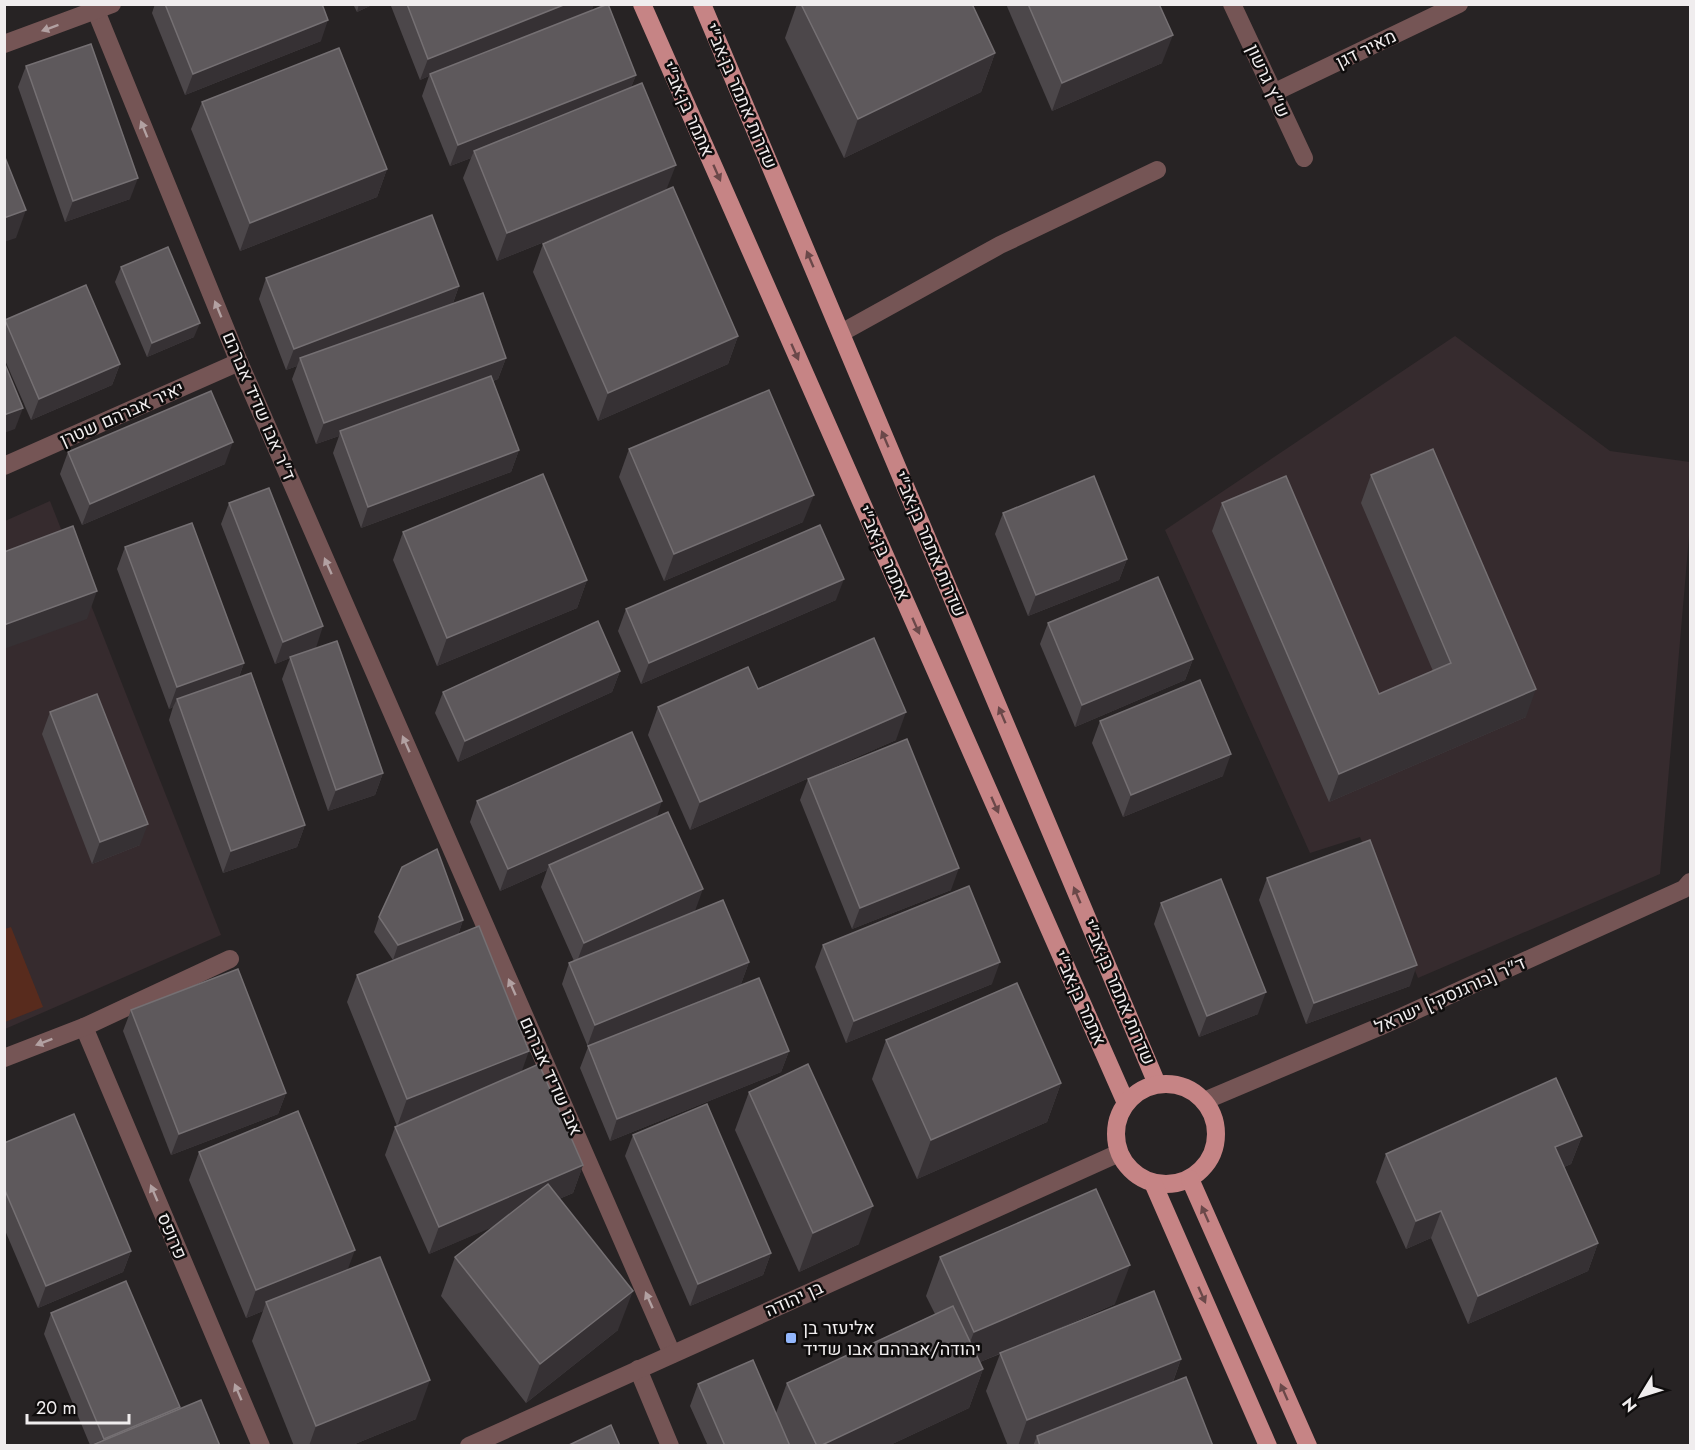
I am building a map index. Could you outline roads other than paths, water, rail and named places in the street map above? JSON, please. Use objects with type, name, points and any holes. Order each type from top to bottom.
[{"type":"main road","name":"אתמר בן-אב\"י","points":[[642,4],[1126,1103]]},
{"type":"main road","name":"שדרות אתמר בן-אב\"י","points":[[702,4],[1157,1084]]},
{"type":"main road","points":[[1157,1084],[1172,1084],[1189,1089],[1204,1101],[1217,1133],[1215,1149],[1205,1167],[1190,1179],[1176,1184],[1153,1183],[1144,1180],[1130,1170],[1119,1153],[1115,1137],[1118,1119],[1126,1103],[1142,1090],[1157,1084]]},
{"type":"main road","points":[[1190,1179],[1308,1446]]},
{"type":"main road","points":[[1153,1183],[1268,1446]]},
{"type":"street","name":"ש\"ץ גרשון","points":[[1232,4],[1304,158]]},
{"type":"street","name":"מאיר דגן","points":[[1273,93],[1459,4]]},
{"type":"street","points":[[4,44],[104,8]]},
{"type":"street","name":"ד\"ר אבו שדיד אברהם","points":[[104,8],[239,362],[430,798]]},
{"type":"street","points":[[841,333],[1000,245],[1157,170]]},
{"type":"street","name":"יאיר אברהם שטרן","points":[[4,466],[239,362]]},
{"type":"street","name":"אבו שדיד אברהם","points":[[430,798],[672,1354]]},
{"type":"street","name":"ד\"ר [בורגנסקי] ישראל","points":[[1204,1101],[1379,1027],[1684,889],[1690,882]]},
{"type":"street","points":[[4,1058],[84,1027],[230,959]]},
{"type":"street","name":"פרופס","points":[[84,1027],[261,1446]]},
{"type":"street","name":"בן יהודה","points":[[469,1446],[1119,1153]]},
{"type":"street","points":[[638,1369],[670,1446]]},
{"type":"place","name":"אליעזר בן יהודה/אברהם אבו שדיד","points":[[791,1338]]}]
